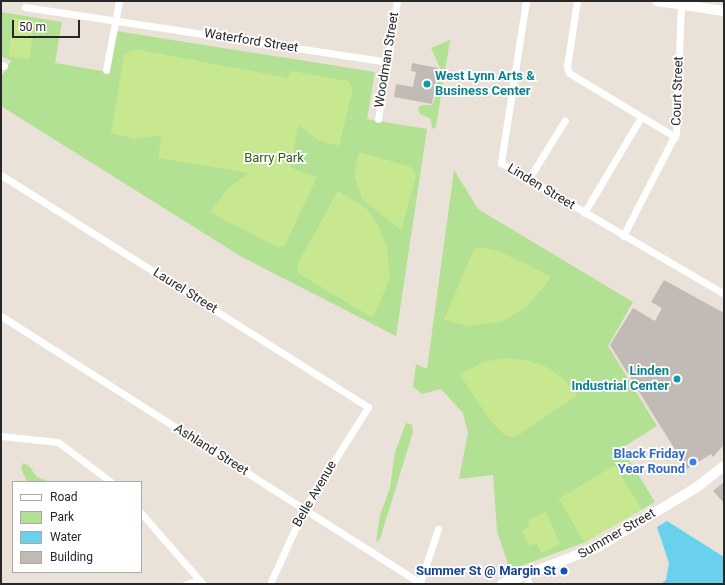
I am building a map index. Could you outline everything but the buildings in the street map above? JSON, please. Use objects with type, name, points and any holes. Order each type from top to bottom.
[{"type":"main road","points":[[657,1],[724,12]]},
{"type":"main road","name":"Summer Street","points":[[502,584],[527,580],[598,547],[697,487],[724,466]]},
{"type":"street","points":[[106,70],[119,1]]},
{"type":"street","name":"Woodman Street","points":[[378,119],[397,1]]},
{"type":"street","name":"Linden Street","points":[[526,1],[500,159],[503,165],[724,294]]},
{"type":"street","points":[[577,1],[567,71],[675,137]]},
{"type":"street","name":"Court Street","points":[[623,236],[675,137],[680,5]]},
{"type":"street","name":"Waterford Street","points":[[25,7],[115,22],[387,62]]},
{"type":"street","points":[[584,213],[641,117]]},
{"type":"street","points":[[528,180],[565,120]]},
{"type":"street","name":"Laurel Street","points":[[1,176],[368,408]]},
{"type":"street","name":"Ashland Street","points":[[1,316],[420,584]]},
{"type":"street","name":"Belle Avenue","points":[[270,584],[304,509],[368,408]]},
{"type":"street","points":[[1,436],[58,442],[110,481]]},
{"type":"street","points":[[142,514],[201,582]]},
{"type":"street","points":[[420,584],[438,529]]},
{"type":"street","points":[[186,584],[201,582]]},
{"type":"green space","name":"Barry Park","points":[[1,12],[62,22],[55,63],[108,72],[116,31],[375,72],[367,119],[427,129],[396,336],[242,257],[1,106],[1,77],[11,61],[1,56]]},
{"type":"green space","points":[[14,18],[35,21],[29,60],[9,57]]},
{"type":"green space","points":[[450,40],[436,127],[432,129],[431,119],[420,114],[418,109],[421,105],[432,105],[434,101],[440,68],[431,48]]},
{"type":"green space","points":[[135,49],[288,78],[291,71],[348,81],[353,88],[339,146],[318,140],[298,125],[291,168],[317,177],[285,245],[277,247],[210,212],[229,187],[250,173],[158,158],[162,135],[135,139],[111,133],[124,55]]},
{"type":"green space","points":[[359,152],[411,167],[416,176],[401,230],[362,199],[354,175]]},
{"type":"green space","points":[[454,170],[478,209],[633,302],[608,346],[657,426],[622,448],[655,502],[583,543],[510,570],[497,531],[493,475],[459,479],[468,432],[463,413],[441,389],[422,394],[413,387],[416,364],[427,369]]},
{"type":"green space","points":[[338,191],[367,209],[378,225],[387,246],[390,278],[373,318],[298,273],[297,265]]},
{"type":"green space","points":[[481,247],[501,252],[550,276],[548,281],[528,306],[501,322],[469,326],[444,320],[474,249]]},
{"type":"green space","points":[[504,358],[525,360],[545,366],[563,378],[577,395],[520,434],[513,437],[505,435],[490,420],[460,375],[483,362]]},
{"type":"green space","points":[[406,423],[412,425],[413,432],[380,539],[376,542],[380,515],[390,488],[395,452]]},
{"type":"green space","points":[[23,463],[29,466],[37,477],[47,481],[27,481],[21,468]]},
{"type":"green space","points":[[615,465],[641,509],[585,543],[558,499]]},
{"type":"green space","points":[[546,512],[560,544],[541,553],[537,543],[529,546],[522,530],[530,527],[527,521]]},
{"type":"water","points":[[667,521],[724,557],[724,584],[660,584],[666,580],[669,563],[657,527]]},
{"type":"place","name":"West Lynn Arts & Business Center","points":[[427,84]]},
{"type":"place","name":"Linden Industrial Center","points":[[677,379]]},
{"type":"place","name":"Black Friday Year Round","points":[[693,462]]},
{"type":"place","name":"Summer St @ Margin St","points":[[564,571]]}]
